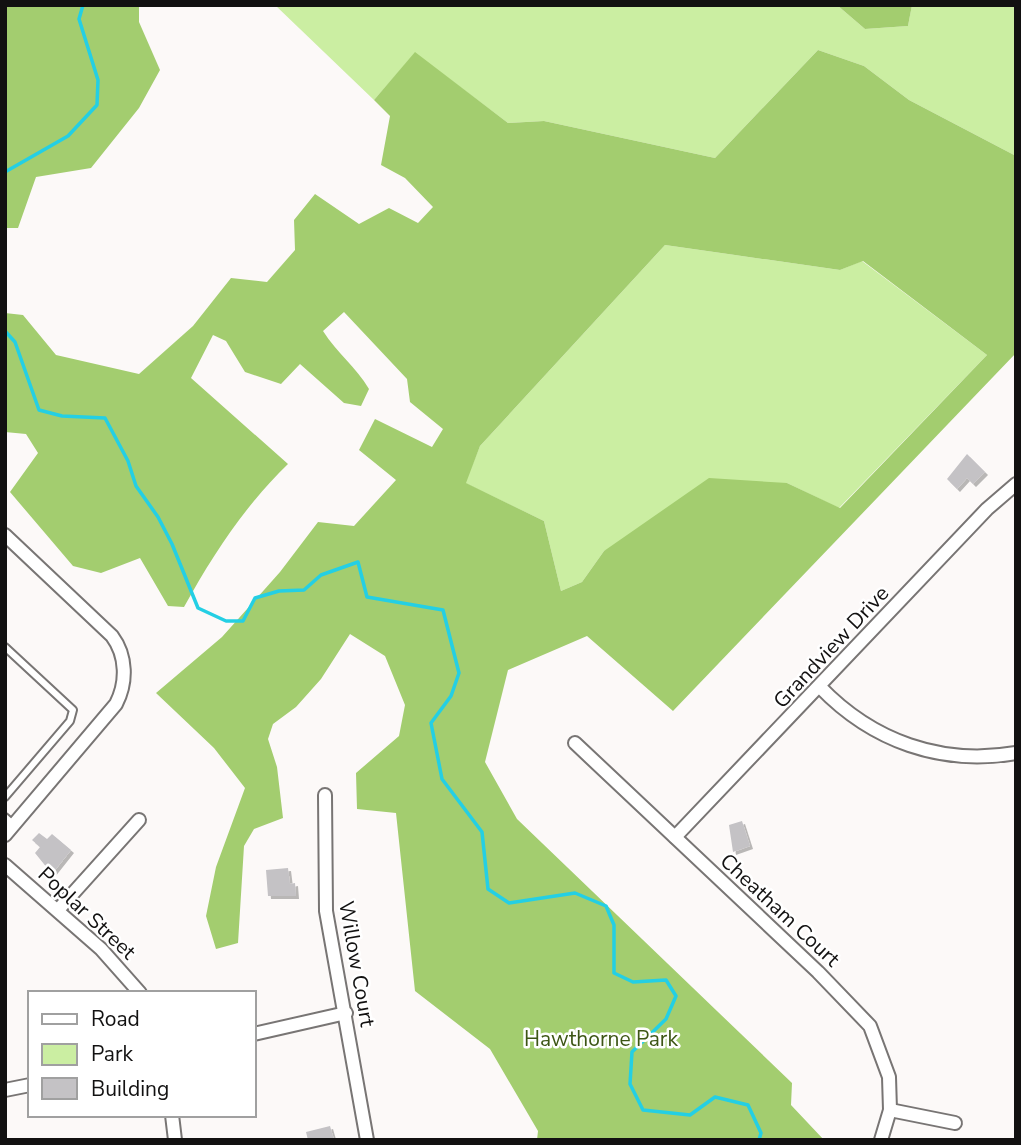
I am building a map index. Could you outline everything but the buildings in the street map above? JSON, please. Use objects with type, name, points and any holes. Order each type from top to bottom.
[{"type":"street","name":"Grandview Drive","points":[[675,837],[987,509],[1016,484]]},
{"type":"street","points":[[5,535],[112,636],[121,652],[124,668],[121,694],[116,704],[8,825]]},
{"type":"street","points":[[820,687],[868,728],[904,745],[931,753],[979,758],[1016,753]]},
{"type":"street","name":"Cheatham Court","points":[[575,743],[818,972],[870,1026],[889,1076],[890,1110],[881,1140]]},
{"type":"street","name":"Willow Court","points":[[325,795],[326,911],[367,1140]]},
{"type":"street","points":[[58,910],[139,820]]},
{"type":"street","name":"Poplar Street","points":[[5,865],[101,949],[138,991]]},
{"type":"street","points":[[256,1034],[346,1013]]},
{"type":"street","points":[[5,1090],[28,1085]]},
{"type":"street","points":[[890,1110],[956,1122]]},
{"type":"street","points":[[172,1117],[176,1140]]},
{"type":"lane","points":[[5,647],[71,704],[73,710],[70,721],[5,797]]},
{"type":"green space","points":[[5,5],[139,5],[139,22],[160,70],[139,108],[91,168],[36,177],[18,228],[5,228]]},
{"type":"green space","points":[[275,5],[837,5],[865,29],[908,26],[912,5],[1016,5],[1016,156],[909,100],[864,66],[818,50],[715,158],[544,121],[508,123],[415,53],[374,100]]},
{"type":"green space","points":[[837,5],[912,5],[908,26],[865,29]]},
{"type":"green space","name":"Hawthorne Park","points":[[818,50],[864,66],[909,100],[1016,156],[1016,353],[673,711],[587,636],[508,670],[485,762],[517,819],[792,1083],[791,1105],[824,1140],[537,1140],[538,1131],[490,1049],[415,991],[396,813],[357,809],[356,773],[399,736],[405,705],[385,656],[350,634],[321,679],[296,707],[273,724],[268,739],[277,767],[283,818],[254,829],[244,846],[238,943],[216,949],[206,916],[216,867],[245,788],[214,748],[156,693],[222,637],[280,572],[318,522],[354,526],[396,480],[359,450],[375,419],[432,447],[443,429],[410,402],[407,379],[344,312],[323,331],[369,389],[361,406],[344,403],[300,364],[281,384],[245,372],[226,341],[213,335],[191,378],[288,464],[257,497],[231,531],[184,607],[168,606],[140,558],[101,573],[73,566],[10,492],[38,453],[26,434],[5,432],[5,313],[23,315],[56,355],[139,374],[193,326],[231,278],[267,282],[295,250],[294,220],[315,194],[359,224],[389,208],[418,223],[433,207],[405,178],[381,165],[390,116],[374,100],[415,52],[508,123],[544,121],[715,158]],"holes":[[[665,245],[840,270],[863,261],[987,355],[840,508],[787,483],[709,478],[604,551],[582,582],[561,591],[544,521],[466,483],[480,446]]]},
{"type":"green space","points":[[665,245],[840,270],[862,261],[987,355],[839,508],[787,483],[604,551],[582,582],[561,591],[544,521],[465,483],[480,446]]},
{"type":"waterway","points":[[5,172],[68,136],[97,105],[98,80],[79,19],[83,5]]},
{"type":"waterway","points":[[5,331],[15,342],[39,410],[62,416],[105,418],[128,461],[136,486],[158,517],[172,544],[198,608],[226,621],[243,621],[255,598],[279,591],[304,590],[321,575],[358,562],[367,597],[443,610],[459,673],[451,696],[431,723],[442,779],[482,832],[488,889],[509,903],[575,893],[606,906],[614,925],[614,973],[633,982],[666,980],[676,996],[666,1019],[632,1052],[630,1084],[643,1110],[690,1115],[715,1097],[748,1105],[761,1133],[759,1140]]}]
